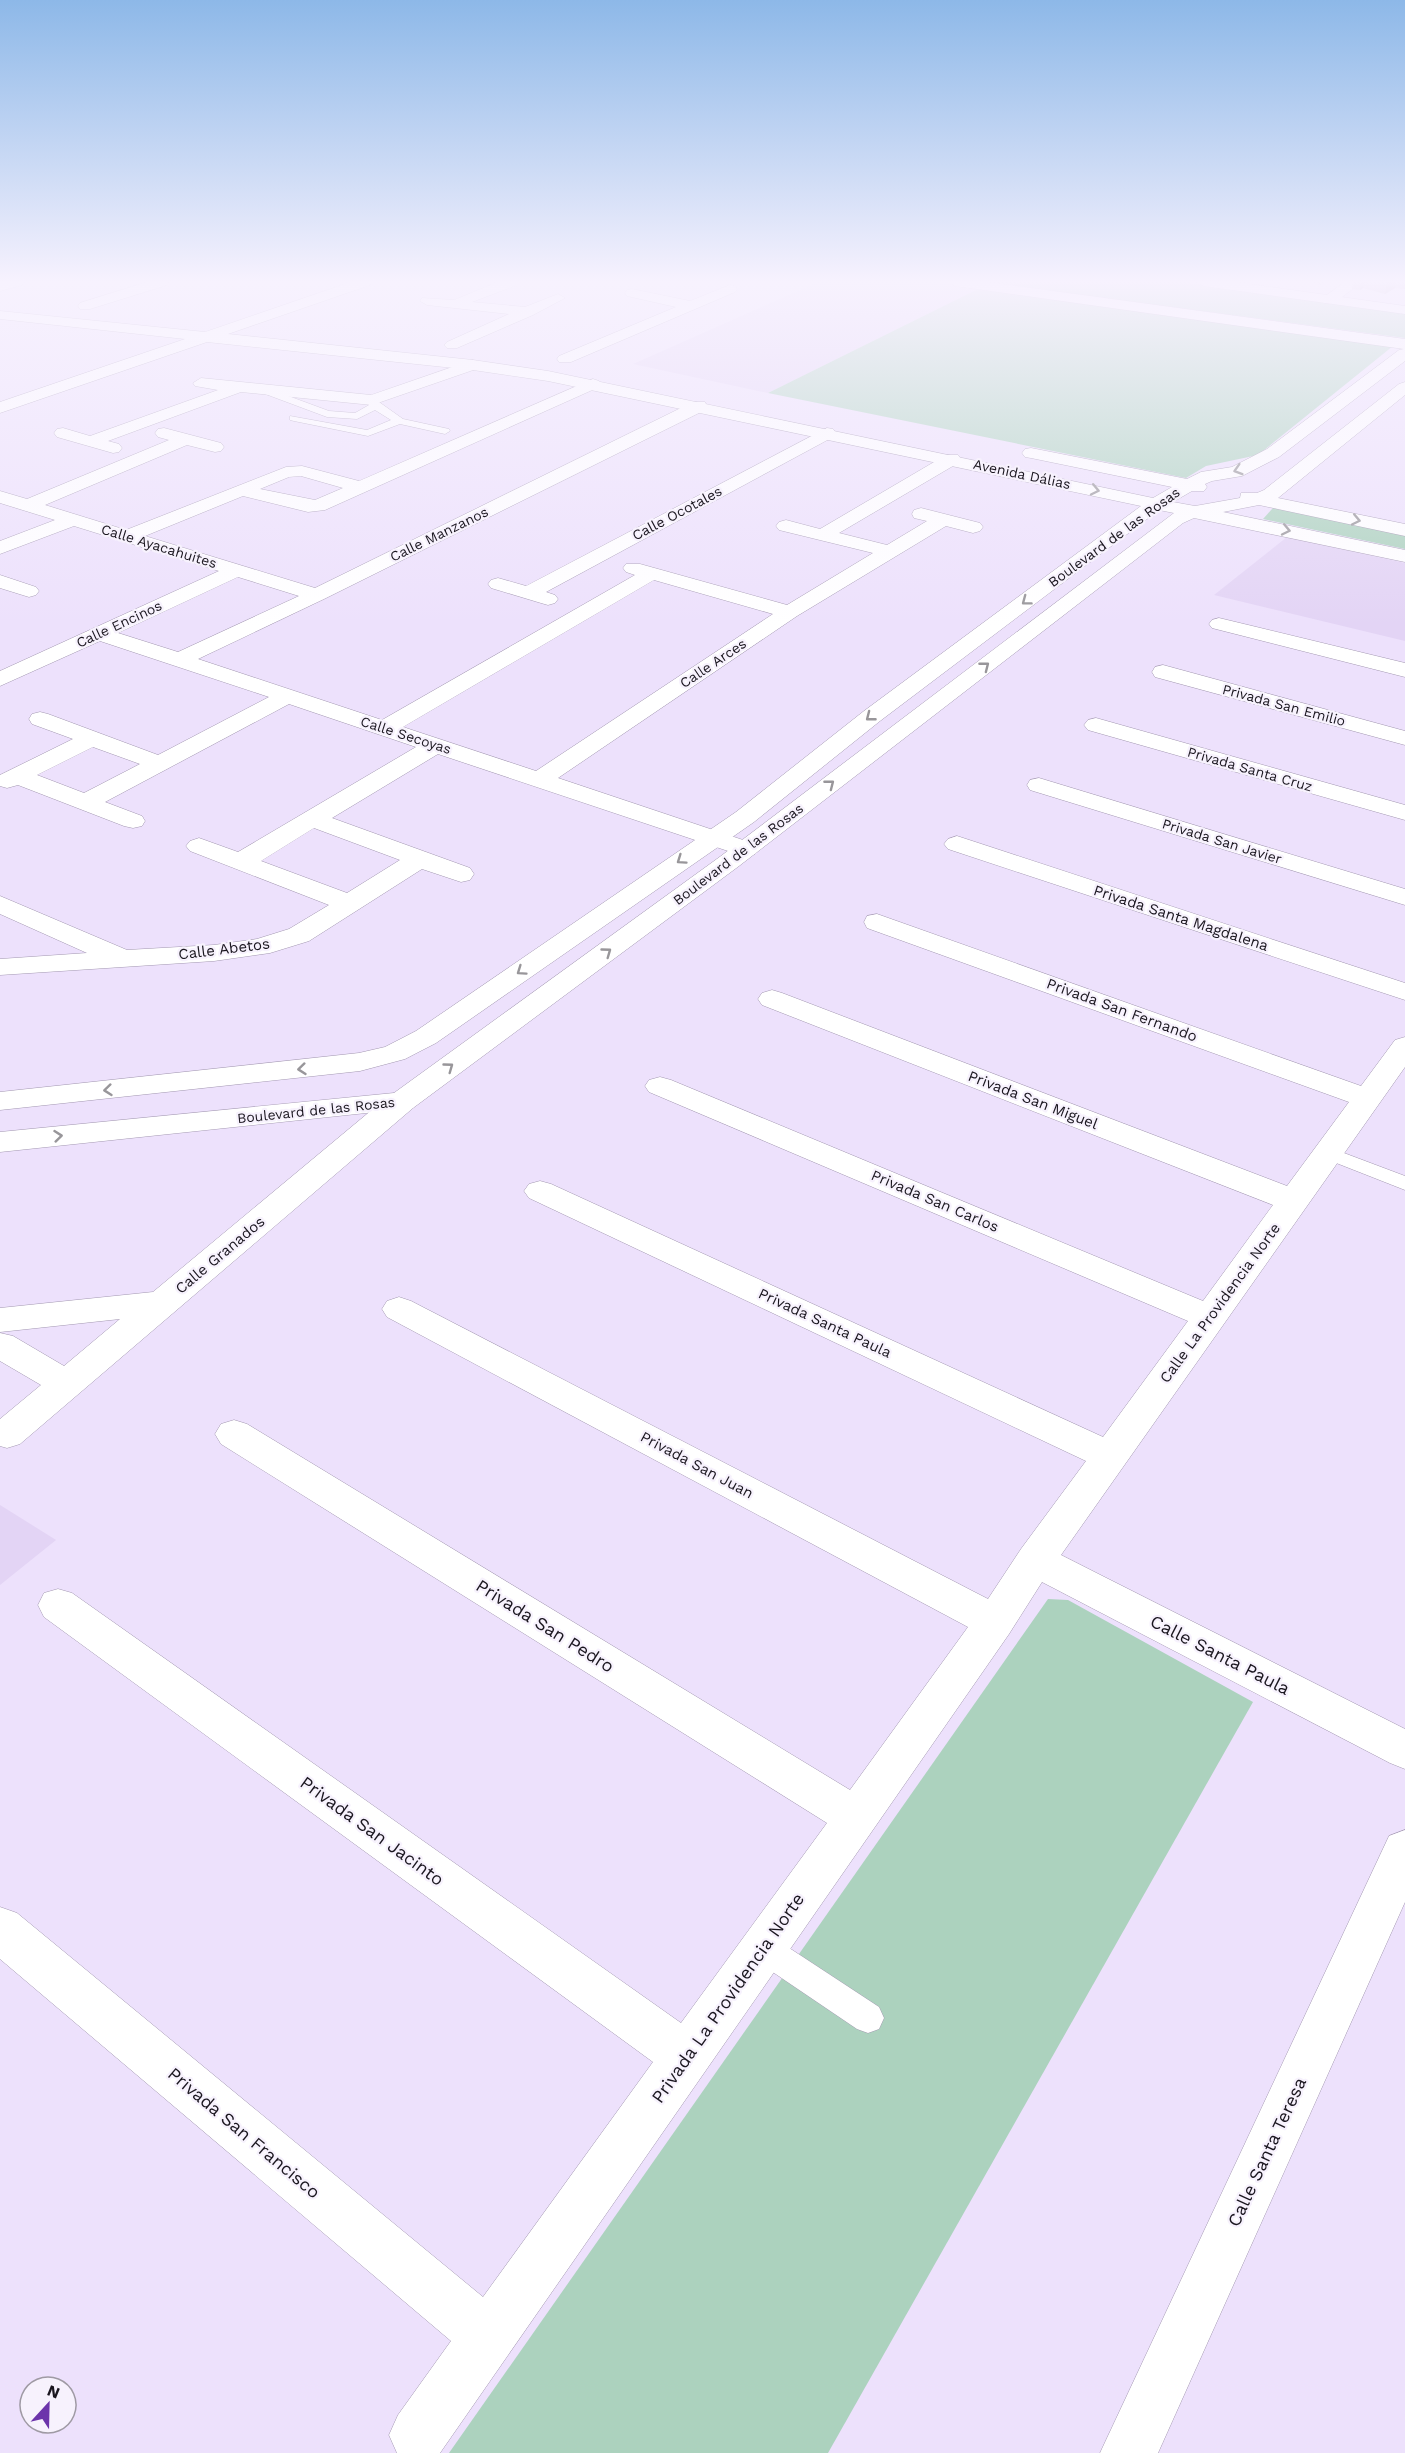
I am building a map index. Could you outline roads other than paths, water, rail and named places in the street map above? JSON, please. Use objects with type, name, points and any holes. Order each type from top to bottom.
[{"type":"street","points":[[0,408],[34,396]]},
{"type":"street","points":[[91,441],[214,396]]},
{"type":"street","points":[[319,396],[374,403],[391,396]]},
{"type":"street","points":[[243,490],[308,506],[318,506],[566,396]]},
{"type":"street","name":"Avenida Dálias","points":[[654,396],[1405,556]]},
{"type":"street","name":"Boulevard de las Rosas","points":[[0,1101],[360,1062],[395,1053],[426,1037],[745,817],[872,716],[1157,503],[1208,476],[1236,472],[1274,453],[1348,396]]},
{"type":"street","name":"Boulevard de las Rosas","points":[[0,1142],[402,1101],[746,849],[1176,519],[1192,510],[1260,500],[1271,494],[1393,396]]},
{"type":"street","name":"Calle Manzanos","points":[[179,660],[317,595],[699,406]]},
{"type":"street","points":[[136,425],[214,447]]},
{"type":"street","points":[[63,433],[144,457]]},
{"type":"street","name":"Calle Ocotales","points":[[528,593],[827,433]]},
{"type":"street","points":[[27,506],[186,439]]},
{"type":"street","name":"Avenida Dálias","points":[[1011,449],[1405,530]]},
{"type":"street","points":[[823,536],[951,459]]},
{"type":"street","points":[[127,536],[286,472],[295,471],[359,487]]},
{"type":"street","name":"Calle Ayacahuites","points":[[0,497],[317,595]]},
{"type":"street","points":[[875,503],[973,527]]},
{"type":"street","points":[[0,548],[72,520]]},
{"type":"street","name":"Calle Arces","points":[[539,780],[790,612],[942,520]]},
{"type":"street","points":[[786,526],[888,551]]},
{"type":"street","points":[[593,558],[790,612]]},
{"type":"street","name":"Calle Encinos","points":[[0,678],[237,570]]},
{"type":"street","points":[[385,728],[652,573]]},
{"type":"street","points":[[2,583],[29,591]]},
{"type":"street","points":[[498,584],[589,611]]},
{"type":"street","points":[[1219,624],[1405,670]]},
{"type":"street","name":"Calle Secoyas","points":[[99,633],[746,849]]},
{"type":"street","name":"Privada San Emilio","points":[[1163,672],[1405,738]]},
{"type":"street","points":[[86,802],[288,696]]},
{"type":"street","points":[[40,719],[160,764]]},
{"type":"street","name":"Privada Santa Cruz","points":[[1096,725],[1405,813]]},
{"type":"street","points":[[9,780],[91,739]]},
{"type":"street","points":[[240,862],[436,745]]},
{"type":"street","points":[[9,780],[86,802],[133,820]]},
{"type":"street","name":"Privada San Javier","points":[[1039,785],[1405,897]]},
{"type":"street","points":[[312,819],[461,874]]},
{"type":"street","name":"Privada Santa Magdalena","points":[[957,844],[1405,992]]},
{"type":"street","points":[[199,846],[351,904]]},
{"type":"street","name":"Calle Abetos","points":[[0,967],[214,953],[260,947],[300,935],[420,859]]},
{"type":"street","name":"Calle Abetos","points":[[4,910],[122,959]]},
{"type":"street","name":"Privada San Fernando","points":[[877,922],[1367,1098]]},
{"type":"street","name":"Privada San Miguel","points":[[772,999],[1294,1201]]},
{"type":"street","name":"Calle La Providencia Norte","points":[[1035,1560],[1405,1046]]},
{"type":"street","name":"Privada San Carlos","points":[[660,1086],[1210,1317]]},
{"type":"street","name":"Calle Granados","points":[[0,1320],[162,1303],[402,1101]]},
{"type":"street","name":"Privada Santa Paula","points":[[540,1191],[1110,1456]]},
{"type":"street","points":[[7,1434],[162,1303]]},
{"type":"street","name":"Privada San Juan","points":[[399,1309],[995,1622]]},
{"type":"street","points":[[0,1345],[66,1383]]},
{"type":"street","name":"Privada San Pedro","points":[[234,1434],[856,1817]]},
{"type":"street","name":"Privada La Providencia Norte","points":[[418,2435],[995,1622],[1035,1560]]},
{"type":"street","name":"Calle Santa Paula","points":[[1035,1560],[1405,1750]]},
{"type":"street","name":"Privada San Jacinto","points":[[58,1605],[686,2056]]},
{"type":"street","name":"Calle Santa Teresa","points":[[1129,2453],[1405,1851]]},
{"type":"street","name":"Privada San Francisco","points":[[0,1929],[488,2336]]},
{"type":"lane","points":[[374,403],[399,421],[445,431]]},
{"type":"lane","points":[[294,418],[368,433],[399,421]]},
{"type":"lane","points":[[1328,1153],[1405,1183]]},
{"type":"lane","points":[[763,1948],[868,2018]]}]
